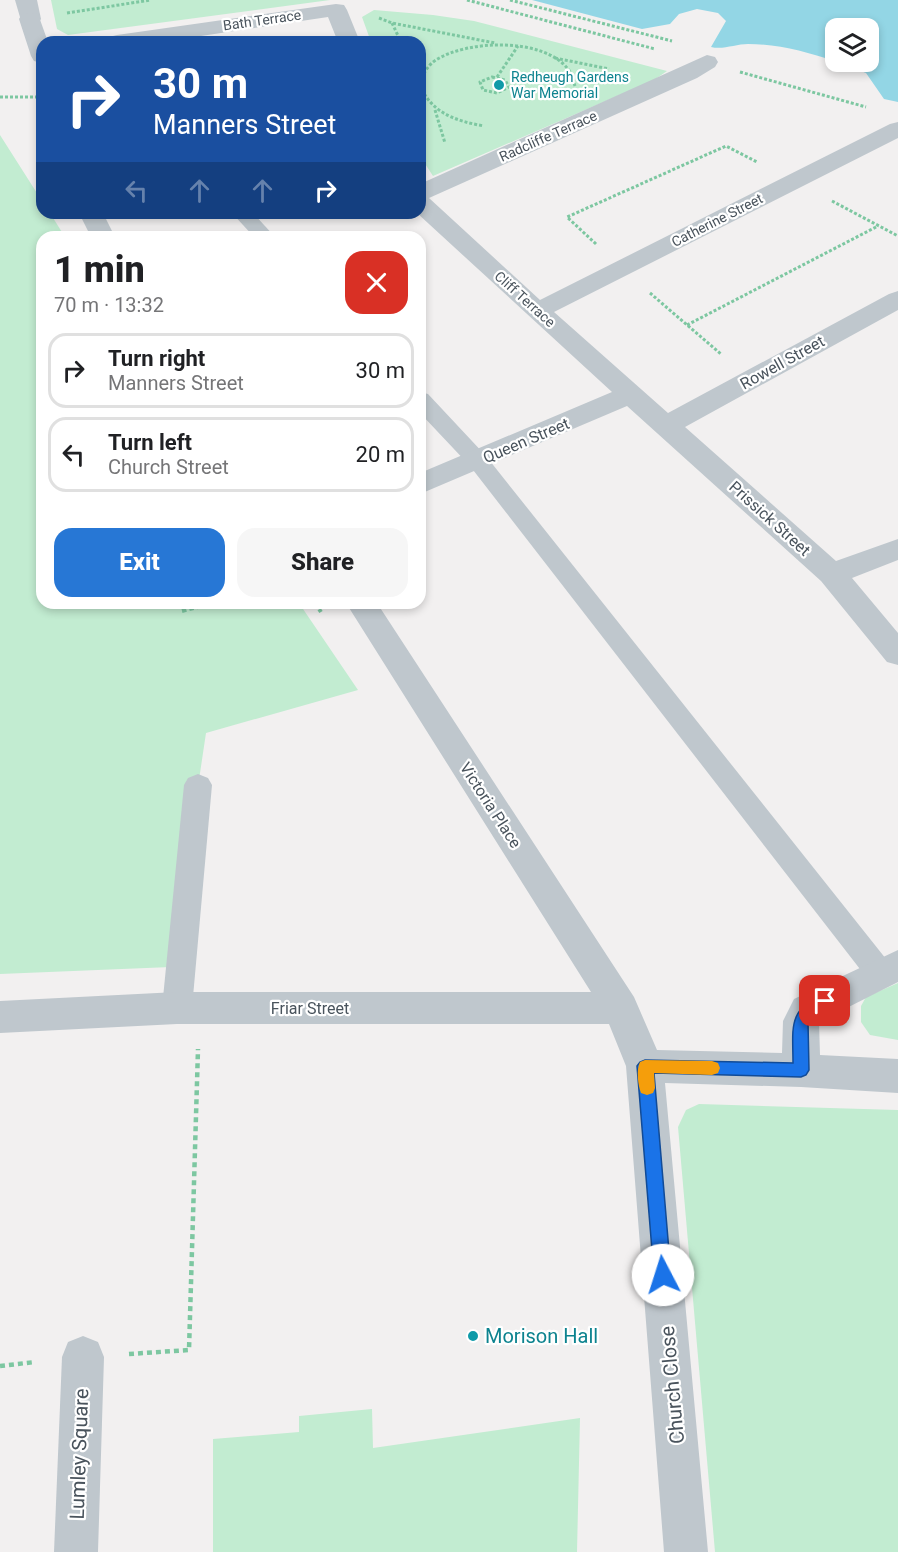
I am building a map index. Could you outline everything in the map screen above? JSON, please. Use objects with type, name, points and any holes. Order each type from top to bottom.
[{"type":"street","points":[[28,10],[36,36]]},
{"type":"street","name":"Bath Terrace","points":[[178,36],[336,10],[347,36]]},
{"type":"street","name":"Radcliffe Terrace","points":[[426,190],[678,78],[707,62]]},
{"type":"street","name":"Catherine Street","points":[[537,311],[898,129]]},
{"type":"street","name":"Cliff Terrace","points":[[426,209],[631,394]]},
{"type":"street","name":"Rowell Street","points":[[666,426],[898,299]]},
{"type":"street","name":"Prissick Street","points":[[631,394],[832,573],[898,654]]},
{"type":"street","name":"Queen Street","points":[[426,482],[631,394]]},
{"type":"street","points":[[832,573],[898,549]]},
{"type":"street","name":"Victoria Place","points":[[365,609],[621,1008]]},
{"type":"street","points":[[801,1070],[801,1021],[807,1010],[889,969]]},
{"type":"street","name":"Friar Street","points":[[0,1017],[188,1008],[621,1008]]},
{"type":"street","name":"Church Close","points":[[621,1008],[645,1066],[686,1552]]},
{"type":"street","points":[[645,1066],[801,1070],[898,1076]]},
{"type":"street","name":"Lumley Square","points":[[76,1552],[83,1357]]},
{"type":"lane","points":[[248,219],[259,231]]},
{"type":"lane","points":[[426,405],[478,460],[889,969]]},
{"type":"lane","points":[[188,1008],[198,785]]},
{"type":"path","points":[[28,10],[151,0]]},
{"type":"path","points":[[467,0],[707,62],[876,110]]},
{"type":"path","points":[[510,0],[679,43]]},
{"type":"path","points":[[376,16],[392,23],[501,45]]},
{"type":"path","points":[[392,23],[397,36]]},
{"type":"path","points":[[426,69],[436,60],[454,51],[477,46],[518,46],[554,58],[567,68],[574,79],[575,91]]},
{"type":"path","points":[[497,77],[508,82],[509,87],[505,91],[491,93],[480,88],[480,82],[483,80],[497,77],[518,46]]},
{"type":"path","points":[[0,97],[36,97]]},
{"type":"path","points":[[426,100],[435,110],[460,121],[492,127]]},
{"type":"path","points":[[795,181],[898,236]]},
{"type":"path","points":[[687,325],[878,226]]},
{"type":"path","points":[[182,610],[187,609]]},
{"type":"path","points":[[319,609],[321,613]]},
{"type":"path","points":[[83,1357],[189,1350],[188,1008]]},
{"type":"green space","points":[[51,0],[330,0],[68,35],[57,29]]},
{"type":"green space","points":[[374,10],[474,21],[667,71],[654,80],[433,176],[426,165],[426,36],[369,36],[362,17]]},
{"type":"green space","points":[[0,135],[36,192],[36,219],[54,219],[61,231],[36,231],[36,609],[303,609],[358,690],[206,733],[171,967],[0,974]]},
{"type":"green space","points":[[898,983],[898,1040],[870,1035],[861,1022],[861,1006],[866,997]]},
{"type":"green space","points":[[699,1104],[898,1110],[898,1552],[715,1552],[678,1127],[686,1110]]},
{"type":"green space","points":[[372,1409],[373,1448],[580,1418],[577,1552],[213,1552],[213,1439],[299,1432],[299,1416]]},
{"type":"water","points":[[532,0],[898,0],[898,102],[884,99],[863,72],[879,72],[879,18],[825,18],[825,58],[771,45],[711,47],[726,21],[718,13],[697,9],[679,14],[670,24],[642,29]]},
{"type":"slow traffic","points":[[647,1088],[645,1066],[712,1068]]},
{"type":"place","name":"Redheugh Gardens War Memorial","points":[[499,85]]},
{"type":"place","name":"Morison Hall","points":[[473,1336]]},
{"type":"route","points":[[663,1275],[645,1066],[801,1070],[801,1021],[807,1010],[825,1001]]}]
